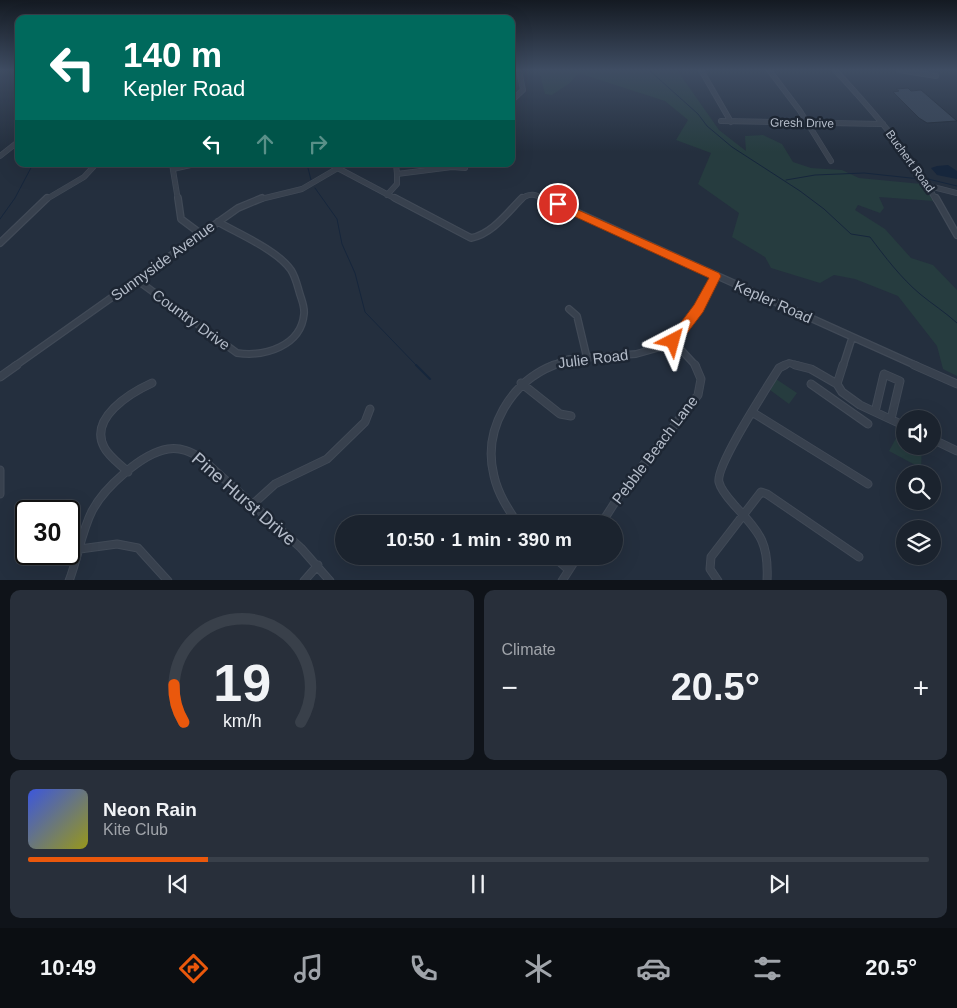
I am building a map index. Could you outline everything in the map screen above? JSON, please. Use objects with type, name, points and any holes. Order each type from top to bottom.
[{"type":"street","points":[[717,97],[731,122]]},
{"type":"street","points":[[789,97],[832,161]]},
{"type":"street","name":"Buchert Road","points":[[859,97],[883,124],[929,186],[957,235]]},
{"type":"street","name":"Gresh Drive","points":[[721,122],[883,124]]},
{"type":"street","points":[[0,156],[15,144]]},
{"type":"street","points":[[0,243],[44,200],[84,177],[93,167]]},
{"type":"street","points":[[173,167],[182,220],[201,234]]},
{"type":"street","points":[[338,168],[387,195],[397,184],[396,167]]},
{"type":"street","points":[[397,174],[441,167]]},
{"type":"street","points":[[456,167],[465,168]]},
{"type":"street","name":"Sunnyside Avenue","points":[[0,377],[245,204],[302,189],[338,168]]},
{"type":"street","points":[[929,186],[957,192]]},
{"type":"street","name":"Kepler Road","points":[[387,195],[468,238],[475,238],[486,233],[522,198],[528,194],[535,194],[957,384]]},
{"type":"street","name":"Country Drive","points":[[137,280],[236,353],[261,354],[284,345],[298,331],[304,313],[293,274],[281,261],[218,222]]},
{"type":"street","points":[[673,341],[698,308],[715,276]]},
{"type":"street","points":[[570,309],[577,316],[587,358]]},
{"type":"street","points":[[837,384],[852,338]]},
{"type":"street","name":"Julie Road","points":[[512,515],[496,486],[492,468],[491,448],[493,430],[500,411],[521,383],[549,365],[569,359],[651,352],[673,341]]},
{"type":"street","name":"Pebble Beach Lane","points":[[607,515],[619,496],[696,399],[700,391],[701,381],[696,365],[690,356],[673,341]]},
{"type":"street","points":[[767,580],[768,559],[760,536],[728,498],[719,482],[719,476],[723,464],[772,377],[784,364],[802,365],[826,376],[837,384],[846,395],[896,422]]},
{"type":"street","points":[[875,412],[884,374],[900,381],[891,420]]},
{"type":"street","points":[[128,472],[104,447],[101,436],[103,427],[110,412],[120,402],[138,388],[152,383]]},
{"type":"street","points":[[521,383],[560,414],[571,416]]},
{"type":"street","points":[[811,384],[868,424]]},
{"type":"street","points":[[840,405],[846,395]]},
{"type":"street","points":[[252,505],[275,484],[326,459],[364,422],[370,409]]},
{"type":"street","points":[[752,412],[868,484]]},
{"type":"street","points":[[941,443],[957,451]]},
{"type":"street","name":"Pine Hurst Drive","points":[[80,548],[90,515],[97,503],[128,472],[146,458],[160,451],[174,448],[189,450],[201,458],[318,565],[330,580]]},
{"type":"street","points":[[0,470],[0,494]]},
{"type":"street","points":[[718,580],[710,569],[711,558],[744,516],[759,493],[767,494],[860,557]]},
{"type":"street","points":[[80,548],[119,544],[136,547],[168,580]]},
{"type":"street","name":"Pine Hurst Drive","points":[[69,580],[74,565]]},
{"type":"street","points":[[304,580],[318,565]]},
{"type":"street","points":[[563,565],[569,570]]},
{"type":"street","points":[[562,580],[572,565]]},
{"type":"green space","points":[[653,97],[696,97],[719,130],[746,151],[745,136],[763,135],[782,144],[793,162],[811,168],[842,170],[859,178],[922,184],[934,201],[879,197],[884,208],[880,213],[858,205],[855,210],[885,229],[911,258],[933,265],[957,290],[957,376],[943,369],[937,346],[898,296],[855,279],[834,275],[820,283],[771,268],[765,257],[732,237],[739,213],[698,184],[711,153],[676,140],[688,120],[665,101]]},
{"type":"green space","points":[[776,379],[797,393],[789,404],[770,390]]},
{"type":"green space","points":[[896,438],[896,455],[889,451]]},
{"type":"green space","points":[[897,455],[922,455],[921,465],[915,465]]},
{"type":"water","points":[[948,165],[957,171],[957,179],[937,175],[931,168],[937,166]]},
{"type":"building","points":[[898,97],[929,97],[957,121],[927,123],[919,118]]},
{"type":"waterway","points":[[679,97],[698,114],[707,126],[732,147],[800,191],[824,209],[851,234],[870,237],[906,281],[957,323]]},
{"type":"waterway","points":[[0,219],[15,198],[31,167]]},
{"type":"waterway","points":[[307,167],[311,180]]},
{"type":"waterway","points":[[786,180],[815,175],[864,173],[920,179]]},
{"type":"waterway","points":[[928,179],[957,186]]},
{"type":"waterway","points":[[315,188],[337,219],[342,244],[355,273],[365,312],[417,366]]},
{"type":"waterway","points":[[417,366],[430,379]]},
{"type":"route","points":[[558,204],[715,276],[698,308],[673,341]]}]
